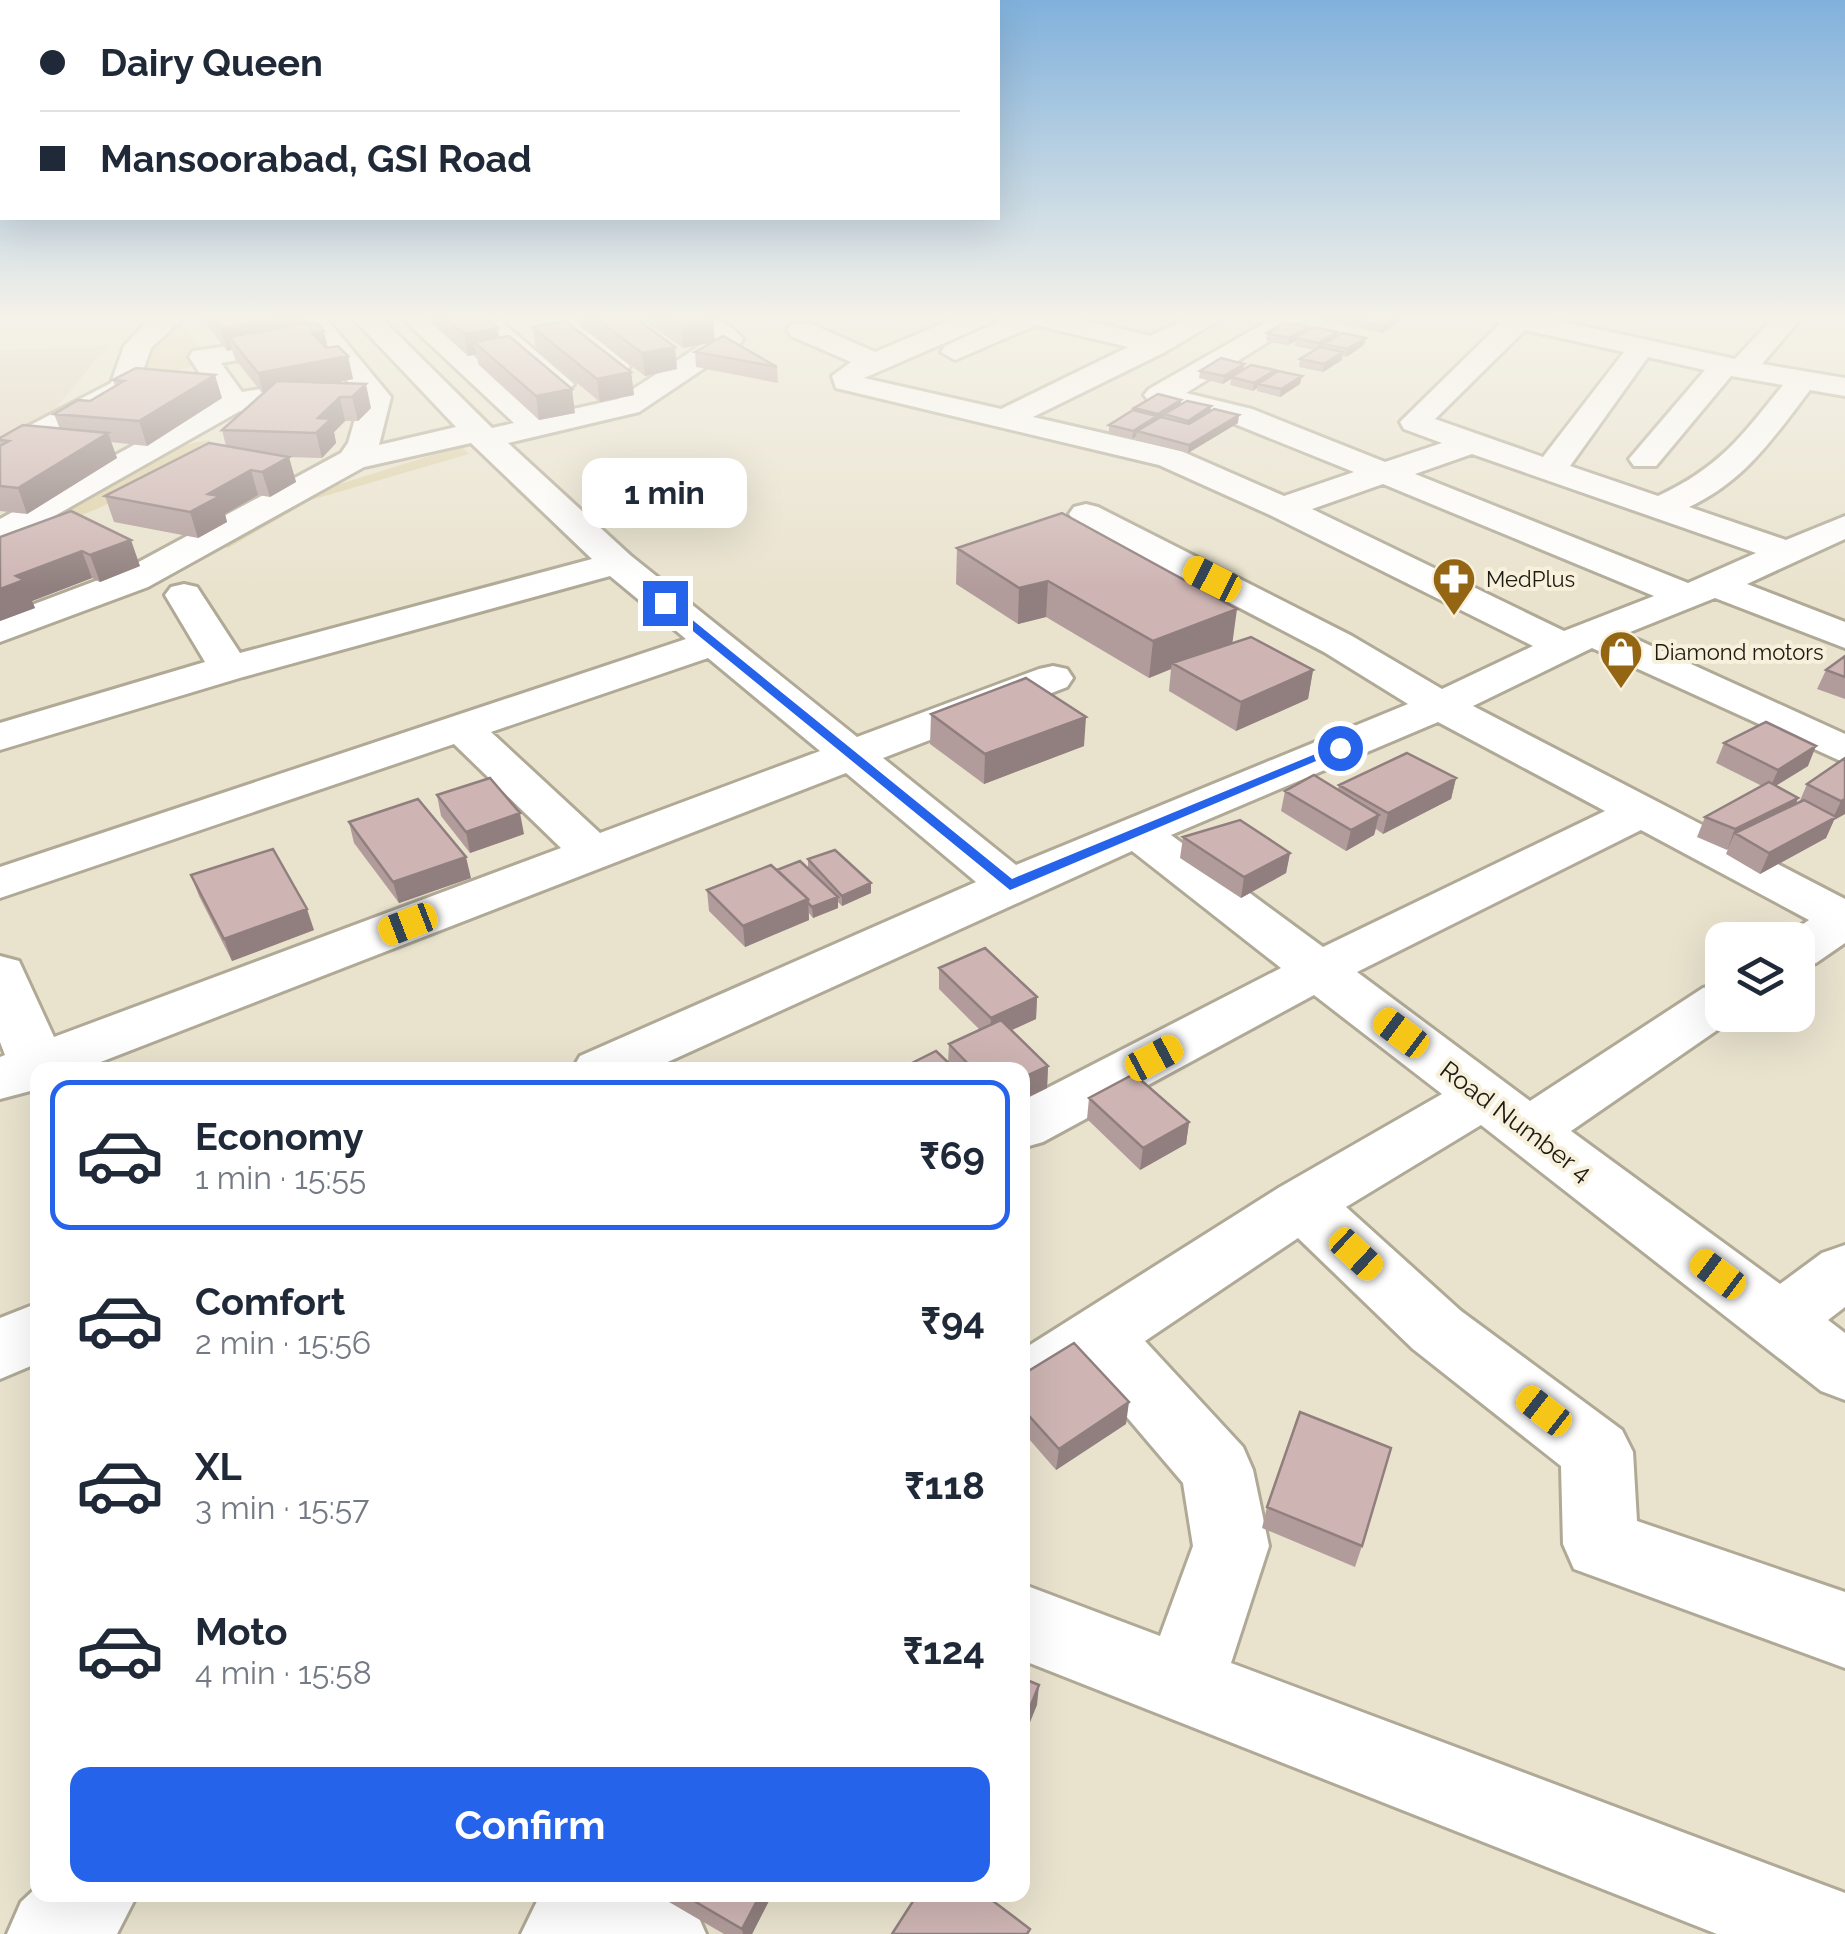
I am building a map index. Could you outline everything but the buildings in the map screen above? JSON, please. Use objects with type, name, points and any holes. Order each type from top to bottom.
[{"type":"street","points":[[0,454],[88,407]]},
{"type":"street","points":[[5,532],[142,452],[209,407]]},
{"type":"street","points":[[5,532],[72,525],[197,457],[237,416],[234,407]]},
{"type":"street","points":[[0,630],[135,579],[183,575],[352,457],[365,407]]},
{"type":"street","points":[[453,407],[616,563],[1010,886]]},
{"type":"street","points":[[514,407],[537,428]]},
{"type":"street","points":[[586,407],[594,414]]},
{"type":"street","points":[[286,464],[352,457],[477,431],[537,428],[623,407]]},
{"type":"street","points":[[966,407],[1078,440],[1170,458],[1579,640],[1845,750]]},
{"type":"street","points":[[1003,420],[1029,407]]},
{"type":"street","points":[[1078,440],[1137,407]]},
{"type":"street","points":[[1209,407],[1241,415],[1702,590],[1845,636]]},
{"type":"street","points":[[1430,407],[1416,422],[1784,551]]},
{"type":"street","points":[[1551,469],[1597,407]]},
{"type":"street","points":[[1644,458],[1694,407]]},
{"type":"street","points":[[1659,508],[1710,485],[1745,454],[1781,407]]},
{"type":"street","points":[[29,439],[142,452]]},
{"type":"street","points":[[1282,508],[1472,443]]},
{"type":"street","points":[[1086,514],[1338,644],[1440,706],[1845,919],[1815,939]]},
{"type":"street","points":[[618,1062],[1010,886],[1440,706],[1579,640],[1845,526]]},
{"type":"street","points":[[127,540],[183,575],[229,668]]},
{"type":"street","points":[[0,738],[229,668],[616,563]]},
{"type":"street","points":[[0,882],[713,643]]},
{"type":"street","points":[[49,1062],[1054,678]]},
{"type":"street","points":[[462,728],[594,854]]},
{"type":"street","points":[[1030,1123],[1319,970],[1641,812]]},
{"type":"street","name":"Road Number 4","points":[[1139,834],[1845,1371]]},
{"type":"street","points":[[0,973],[25,1071]]},
{"type":"street","points":[[1030,1381],[1302,1204],[1506,1113],[1705,1010]]},
{"type":"street","points":[[1302,1204],[1437,1330],[1598,1452],[1601,1544],[1845,1630]]},
{"type":"street","points":[[1780,1322],[1845,1271]]},
{"type":"street","points":[[0,1351],[30,1334]]},
{"type":"street","points":[[1100,1338],[1217,1470],[1230,1546],[1183,1685]]},
{"type":"street","points":[[1030,1625],[1833,1934]]},
{"type":"street","points":[[53,1934],[85,1902]]},
{"type":"street","points":[[568,1934],[589,1902]]},
{"type":"street","points":[[617,1902],[660,1934]]},
{"type":"shaded area","points":[[0,407],[57,407],[49,417],[0,442]]},
{"type":"shaded area","points":[[210,440],[209,445],[109,503],[68,519],[53,519],[55,514],[151,459]]},
{"type":"shaded area","points":[[461,446],[469,454],[311,500],[228,548],[225,545],[321,490]]},
{"type":"place","name":"MedPlus","points":[[1454,617]]},
{"type":"place","name":"Diamond motors","points":[[1621,690]]},
{"type":"route","points":[[665,603],[1010,886],[1340,748]]}]
